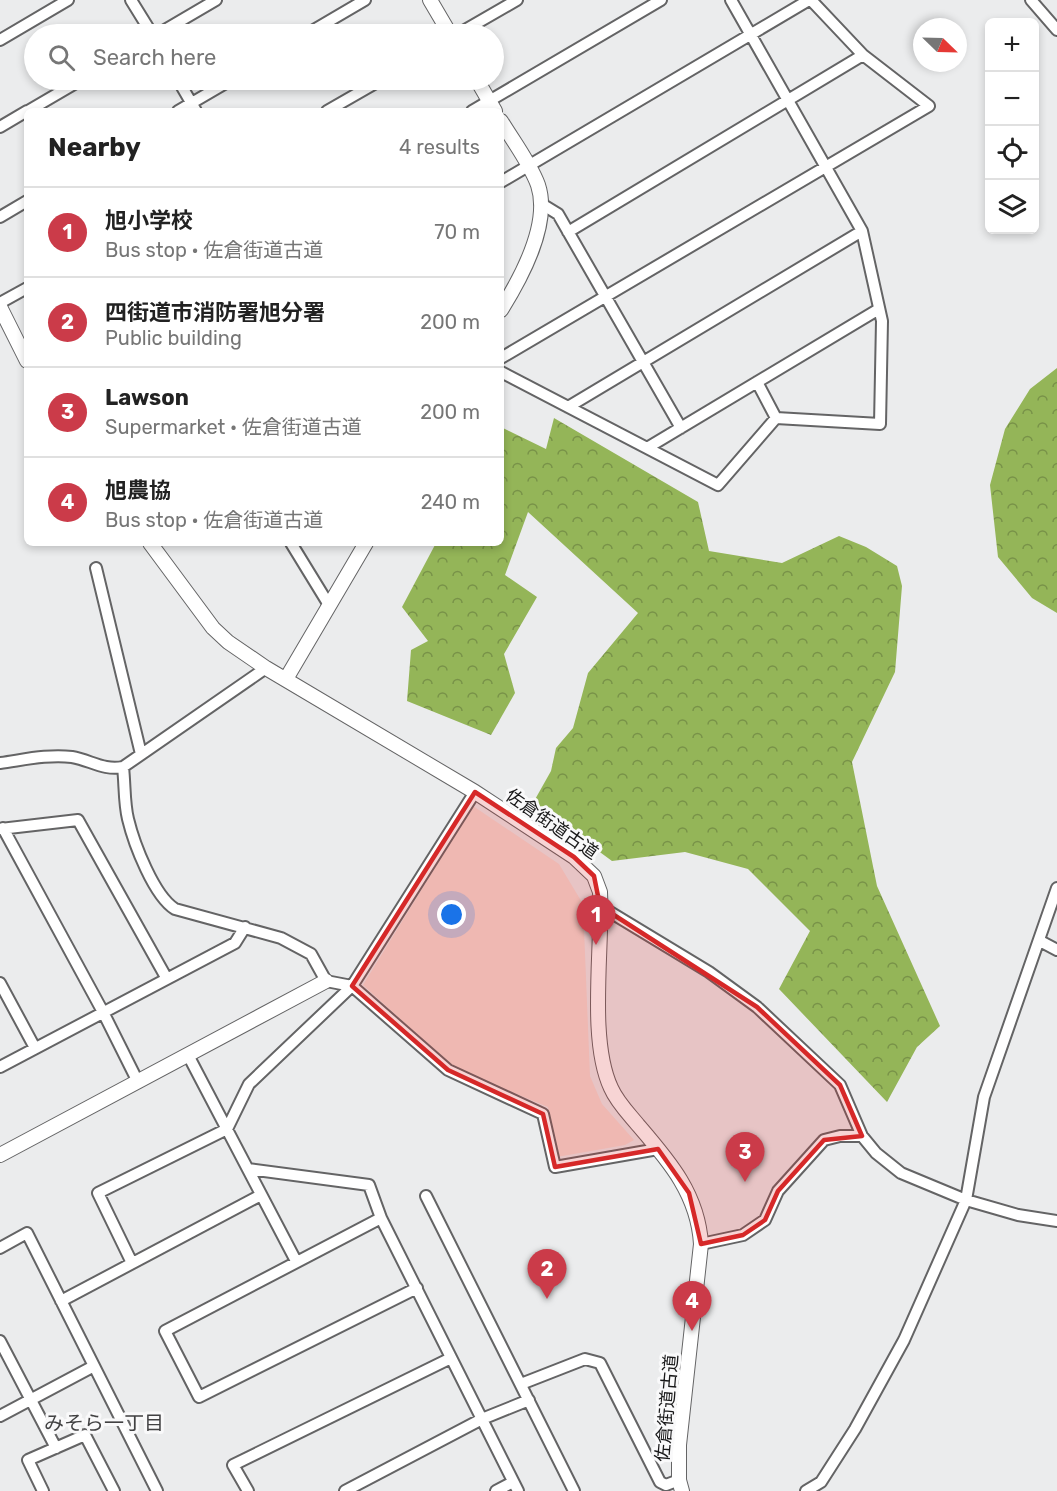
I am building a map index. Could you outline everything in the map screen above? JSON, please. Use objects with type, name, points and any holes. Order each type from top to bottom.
[{"type":"street","points":[[27,24],[68,0]]},
{"type":"street","points":[[131,0],[146,24]]},
{"type":"street","points":[[175,24],[216,0]]},
{"type":"street","points":[[324,24],[364,0]]},
{"type":"street","points":[[429,0],[444,24]]},
{"type":"street","points":[[475,24],[517,0]]},
{"type":"street","points":[[483,90],[492,106],[661,0]]},
{"type":"street","points":[[731,0],[862,231],[882,321],[880,424],[776,418]]},
{"type":"street","points":[[504,180],[810,0],[863,55],[929,106],[504,356]]},
{"type":"street","points":[[1031,0],[1057,30]]},
{"type":"street","points":[[0,40],[24,26]]},
{"type":"street","points":[[568,232],[863,55]]},
{"type":"street","points":[[32,108],[64,90]]},
{"type":"street","points":[[184,90],[194,107],[217,90]]},
{"type":"street","points":[[332,108],[364,90]]},
{"type":"street","points":[[0,127],[24,113]]},
{"type":"street","points":[[504,126],[538,185],[541,214],[529,259],[504,305]]},
{"type":"street","points":[[0,217],[24,203]]},
{"type":"street","points":[[540,203],[558,214],[681,428]]},
{"type":"street","points":[[568,407],[862,231]]},
{"type":"street","points":[[24,290],[0,305],[24,355]]},
{"type":"street","points":[[647,448],[879,309]]},
{"type":"street","points":[[504,374],[718,485],[776,418]]},
{"type":"street","points":[[757,382],[776,418]]},
{"type":"street","name":"佐倉街道古道","points":[[152,546],[213,628],[228,642],[266,668],[475,792],[585,866],[594,876],[600,892],[599,1031],[606,1074],[622,1106],[658,1149],[689,1193],[700,1226],[701,1244],[679,1445],[681,1485]]},
{"type":"street","points":[[293,546],[329,605]]},
{"type":"street","points":[[286,679],[364,546]]},
{"type":"street","points":[[96,568],[141,754]]},
{"type":"street","points":[[0,763],[56,756],[74,758],[113,769],[123,767],[266,668]]},
{"type":"street","points":[[123,767],[128,818],[139,852],[165,903],[175,909],[281,938],[311,954],[326,981]]},
{"type":"street","points":[[132,1263],[98,1193],[227,1129],[249,1084],[352,986],[475,792]]},
{"type":"street","points":[[138,1082],[104,1012],[1,828],[78,820],[167,979]]},
{"type":"street","points":[[807,1491],[821,1482],[855,1429],[898,1350],[966,1200],[984,1097],[1057,888]]},
{"type":"street","points":[[600,906],[709,972],[757,1007],[840,1084],[862,1136],[876,1152],[901,1173],[966,1200],[1018,1215],[1057,1221]]},
{"type":"street","points":[[0,1066],[235,943],[245,927]]},
{"type":"street","points":[[1040,941],[1057,950]]},
{"type":"street","points":[[2,1150],[138,1082],[326,981],[352,986],[448,1070],[543,1114],[555,1167],[658,1149]]},
{"type":"street","points":[[0,983],[35,1048]]},
{"type":"street","points":[[188,1055],[296,1261]]},
{"type":"street","points":[[701,1244],[744,1235],[765,1220],[778,1191],[824,1140],[840,1136],[862,1136]]},
{"type":"street","points":[[248,1169],[369,1185],[381,1218],[516,1486],[495,1491]]},
{"type":"street","points":[[60,1301],[261,1195]]},
{"type":"street","points":[[426,1196],[574,1491]]},
{"type":"street","points":[[381,1218],[165,1331],[199,1397],[417,1288]]},
{"type":"street","points":[[0,1248],[27,1233],[157,1491]]},
{"type":"street","points":[[0,1341],[56,1448]]},
{"type":"street","points":[[248,1491],[233,1465],[451,1358]]},
{"type":"street","points":[[521,1384],[585,1359],[593,1359],[600,1363],[660,1482],[666,1485],[681,1485]]},
{"type":"street","points":[[0,1416],[94,1366]]},
{"type":"street","points":[[345,1491],[482,1419],[529,1400]]},
{"type":"street","points":[[43,1491],[28,1460],[85,1436],[114,1491]]},
{"type":"highlighted area","points":[[475,792],[574,857],[594,876],[600,906],[757,1007],[840,1085],[851,1106],[862,1136],[824,1140],[778,1191],[765,1220],[743,1235],[701,1244],[689,1193],[658,1149],[555,1167],[543,1114],[448,1070],[352,986]]},
{"type":"shaded area","points":[[473,806],[559,864],[583,904],[590,1076],[602,1104],[634,1140],[625,1145],[557,1157],[548,1107],[454,1068],[363,985]]},
{"type":"green space","points":[[1057,368],[1057,613],[1032,598],[998,557],[990,485],[1005,429],[1030,389]]},
{"type":"green space","points":[[554,418],[698,502],[709,551],[782,563],[839,536],[866,547],[897,566],[902,586],[895,672],[852,762],[877,886],[940,1026],[917,1047],[887,1102],[779,989],[810,931],[748,869],[685,852],[612,861],[533,803],[551,771],[556,748],[573,728],[588,673],[638,613],[528,512],[505,575],[537,597],[504,654],[515,693],[491,735],[407,701],[411,650],[428,641],[402,607],[434,546],[504,546],[504,428],[546,449]]},
{"type":"place","name":"旭小学校","points":[[596,945]]},
{"type":"place","name":"Lawson","points":[[745,1182]]},
{"type":"place","name":"四街道市消防署旭分署","points":[[547,1299]]},
{"type":"place","name":"旭農協","points":[[692,1331]]},
{"type":"district","name":"みそら一丁目","points":[[104,1423]]}]
